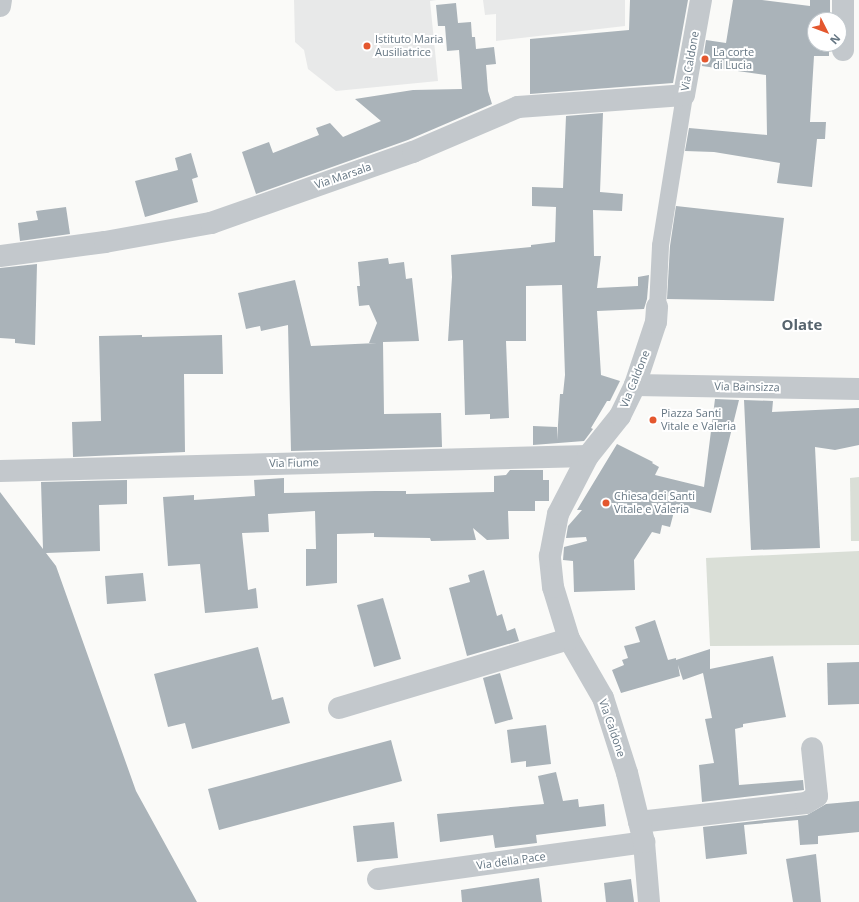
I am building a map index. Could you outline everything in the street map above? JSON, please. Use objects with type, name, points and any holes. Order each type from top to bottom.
[{"type":"street","points":[[0,6],[2,0]]},
{"type":"street","name":"Via Caldone","points":[[649,902],[642,832],[627,773],[603,698],[569,639],[553,587],[550,556],[558,514],[588,456],[620,416],[635,385],[656,322],[660,245],[701,0]]},
{"type":"street","points":[[843,0],[843,12]]},
{"type":"street","name":"Via Marsala","points":[[0,256],[106,242],[211,223],[413,152],[518,107],[684,95]]},
{"type":"street","name":"Via Bainsizza","points":[[635,385],[859,389]]},
{"type":"street","name":"Via Fiume","points":[[0,471],[588,456]]},
{"type":"street","points":[[339,708],[569,639]]},
{"type":"street","points":[[642,832],[806,803],[817,796],[812,748]]},
{"type":"street","name":"Via della Pace","points":[[378,879],[642,832]]},
{"type":"shaded area","name":"Istituto Maria Ausiliatrice","points":[[294,0],[437,0],[430,1],[438,81],[336,91],[308,69],[304,50],[295,42]]},
{"type":"shaded area","points":[[483,0],[625,0],[625,26],[496,41],[496,14],[485,15]]},
{"type":"shaded area","points":[[859,477],[859,541],[851,541],[850,478]]},
{"type":"shaded area","points":[[859,551],[859,645],[710,646],[706,558]]},
{"type":"building","points":[[630,0],[688,0],[673,83],[530,94],[530,39],[629,30]]},
{"type":"building","points":[[733,0],[762,0],[810,6],[810,0],[830,0],[830,12],[807,12],[807,52],[829,52],[829,56],[814,56],[810,122],[826,122],[825,139],[817,139],[812,187],[777,183],[780,163],[714,152],[685,151],[689,128],[767,135],[766,75],[702,66],[706,40],[726,43]]},
{"type":"building","points":[[456,3],[458,23],[471,22],[472,37],[475,37],[476,49],[494,47],[496,64],[486,65],[488,91],[492,104],[408,140],[256,194],[242,152],[269,142],[273,153],[319,135],[316,128],[330,123],[343,137],[381,121],[355,99],[413,90],[462,89],[459,50],[447,51],[445,26],[438,26],[436,5]]},
{"type":"building","points":[[603,113],[600,192],[623,194],[622,211],[593,210],[594,256],[601,256],[597,288],[638,286],[638,277],[649,275],[647,299],[644,309],[597,311],[601,375],[620,381],[610,401],[607,401],[591,428],[593,429],[584,441],[533,445],[533,426],[557,427],[557,440],[560,394],[563,394],[565,375],[562,285],[526,286],[526,341],[506,341],[509,418],[490,419],[490,414],[465,415],[463,340],[448,341],[452,277],[451,255],[531,247],[531,245],[555,242],[556,207],[532,206],[532,187],[563,188],[566,116]]},
{"type":"building","points":[[191,153],[198,177],[192,179],[198,202],[145,217],[135,181],[178,170],[175,158]]},
{"type":"building","points":[[676,206],[784,218],[774,301],[667,299],[670,246]]},
{"type":"building","points":[[66,207],[70,234],[20,241],[18,223],[38,220],[36,211]]},
{"type":"building","points":[[388,258],[389,264],[404,262],[406,279],[412,278],[419,341],[383,342],[384,414],[441,413],[442,447],[291,451],[288,325],[261,331],[260,326],[246,329],[238,293],[295,280],[311,346],[377,343],[369,343],[377,323],[369,305],[359,306],[357,286],[360,286],[358,262]]},
{"type":"building","points":[[37,264],[35,345],[15,343],[15,339],[0,338],[0,268]]},
{"type":"building","points":[[142,335],[142,337],[222,335],[223,374],[184,374],[185,452],[73,457],[72,422],[101,421],[99,336]]},
{"type":"building","points":[[715,399],[739,400],[711,513],[676,504],[670,527],[662,525],[660,534],[652,532],[634,560],[635,590],[574,592],[573,561],[563,560],[564,547],[587,541],[586,537],[566,538],[568,526],[582,510],[577,510],[617,444],[653,462],[652,463],[659,467],[655,475],[704,487]]},
{"type":"building","points":[[744,400],[773,401],[772,412],[859,408],[859,445],[835,450],[815,447],[820,548],[751,550]]},
{"type":"building","points":[[510,470],[543,470],[543,480],[549,480],[549,501],[535,501],[535,511],[508,511],[509,539],[487,540],[473,528],[476,540],[431,541],[430,538],[374,537],[374,533],[337,534],[337,583],[306,586],[306,549],[316,549],[315,511],[268,514],[269,532],[242,533],[248,590],[256,588],[258,608],[205,613],[200,564],[168,566],[163,497],[194,495],[194,500],[255,496],[254,480],[284,478],[284,493],[406,491],[406,494],[494,492],[494,476],[506,475]]},
{"type":"building","points":[[127,480],[127,504],[99,505],[100,551],[46,553],[56,566],[136,791],[197,902],[0,902],[0,492],[43,549],[41,482]]},
{"type":"building","points":[[484,570],[497,616],[502,614],[507,631],[515,628],[519,641],[467,656],[449,588],[470,582],[468,575]]},
{"type":"building","points":[[143,573],[146,601],[107,604],[105,576]]},
{"type":"building","points":[[383,598],[401,659],[374,667],[357,605]]},
{"type":"building","points":[[655,620],[668,660],[676,658],[676,660],[710,649],[710,669],[773,656],[786,717],[743,724],[743,727],[735,729],[739,785],[803,780],[804,790],[702,802],[699,765],[714,763],[705,719],[712,718],[703,673],[683,680],[678,665],[680,676],[621,693],[612,670],[624,665],[622,660],[628,658],[624,646],[640,642],[635,627]]},
{"type":"building","points":[[258,647],[272,700],[283,697],[290,723],[192,749],[185,723],[168,727],[154,674]]},
{"type":"building","points":[[859,662],[859,704],[828,705],[827,663]]},
{"type":"building","points":[[500,673],[513,719],[495,724],[483,678]]},
{"type":"building","points":[[546,725],[551,764],[526,767],[526,761],[511,763],[507,730]]},
{"type":"building","points":[[391,740],[402,781],[219,830],[208,789]]},
{"type":"building","points":[[556,772],[563,801],[578,799],[579,807],[604,804],[606,826],[536,835],[537,843],[495,848],[493,835],[440,842],[437,814],[544,804],[538,776]]},
{"type":"building","points":[[859,801],[859,832],[818,836],[818,844],[800,845],[798,820],[744,825],[747,854],[706,859],[703,827],[807,815],[826,804]]},
{"type":"building","points":[[394,822],[398,858],[357,862],[353,826]]},
{"type":"building","points":[[816,854],[821,902],[793,902],[786,859]]},
{"type":"building","points":[[539,878],[542,902],[462,902],[461,890]]},
{"type":"building","points":[[631,879],[634,902],[606,902],[604,883]]},
{"type":"place","name":"Istituto Maria Ausiliatrice","points":[[367,46]]},
{"type":"place","name":"La corte di Lucia","points":[[705,59]]},
{"type":"place","name":"Piazza Santi Vitale e Valeria","points":[[653,420]]},
{"type":"place","name":"Chiesa dei Santi Vitale e Valeria","points":[[606,503]]},
{"type":"district","name":"Olate","points":[[802,325]]}]
